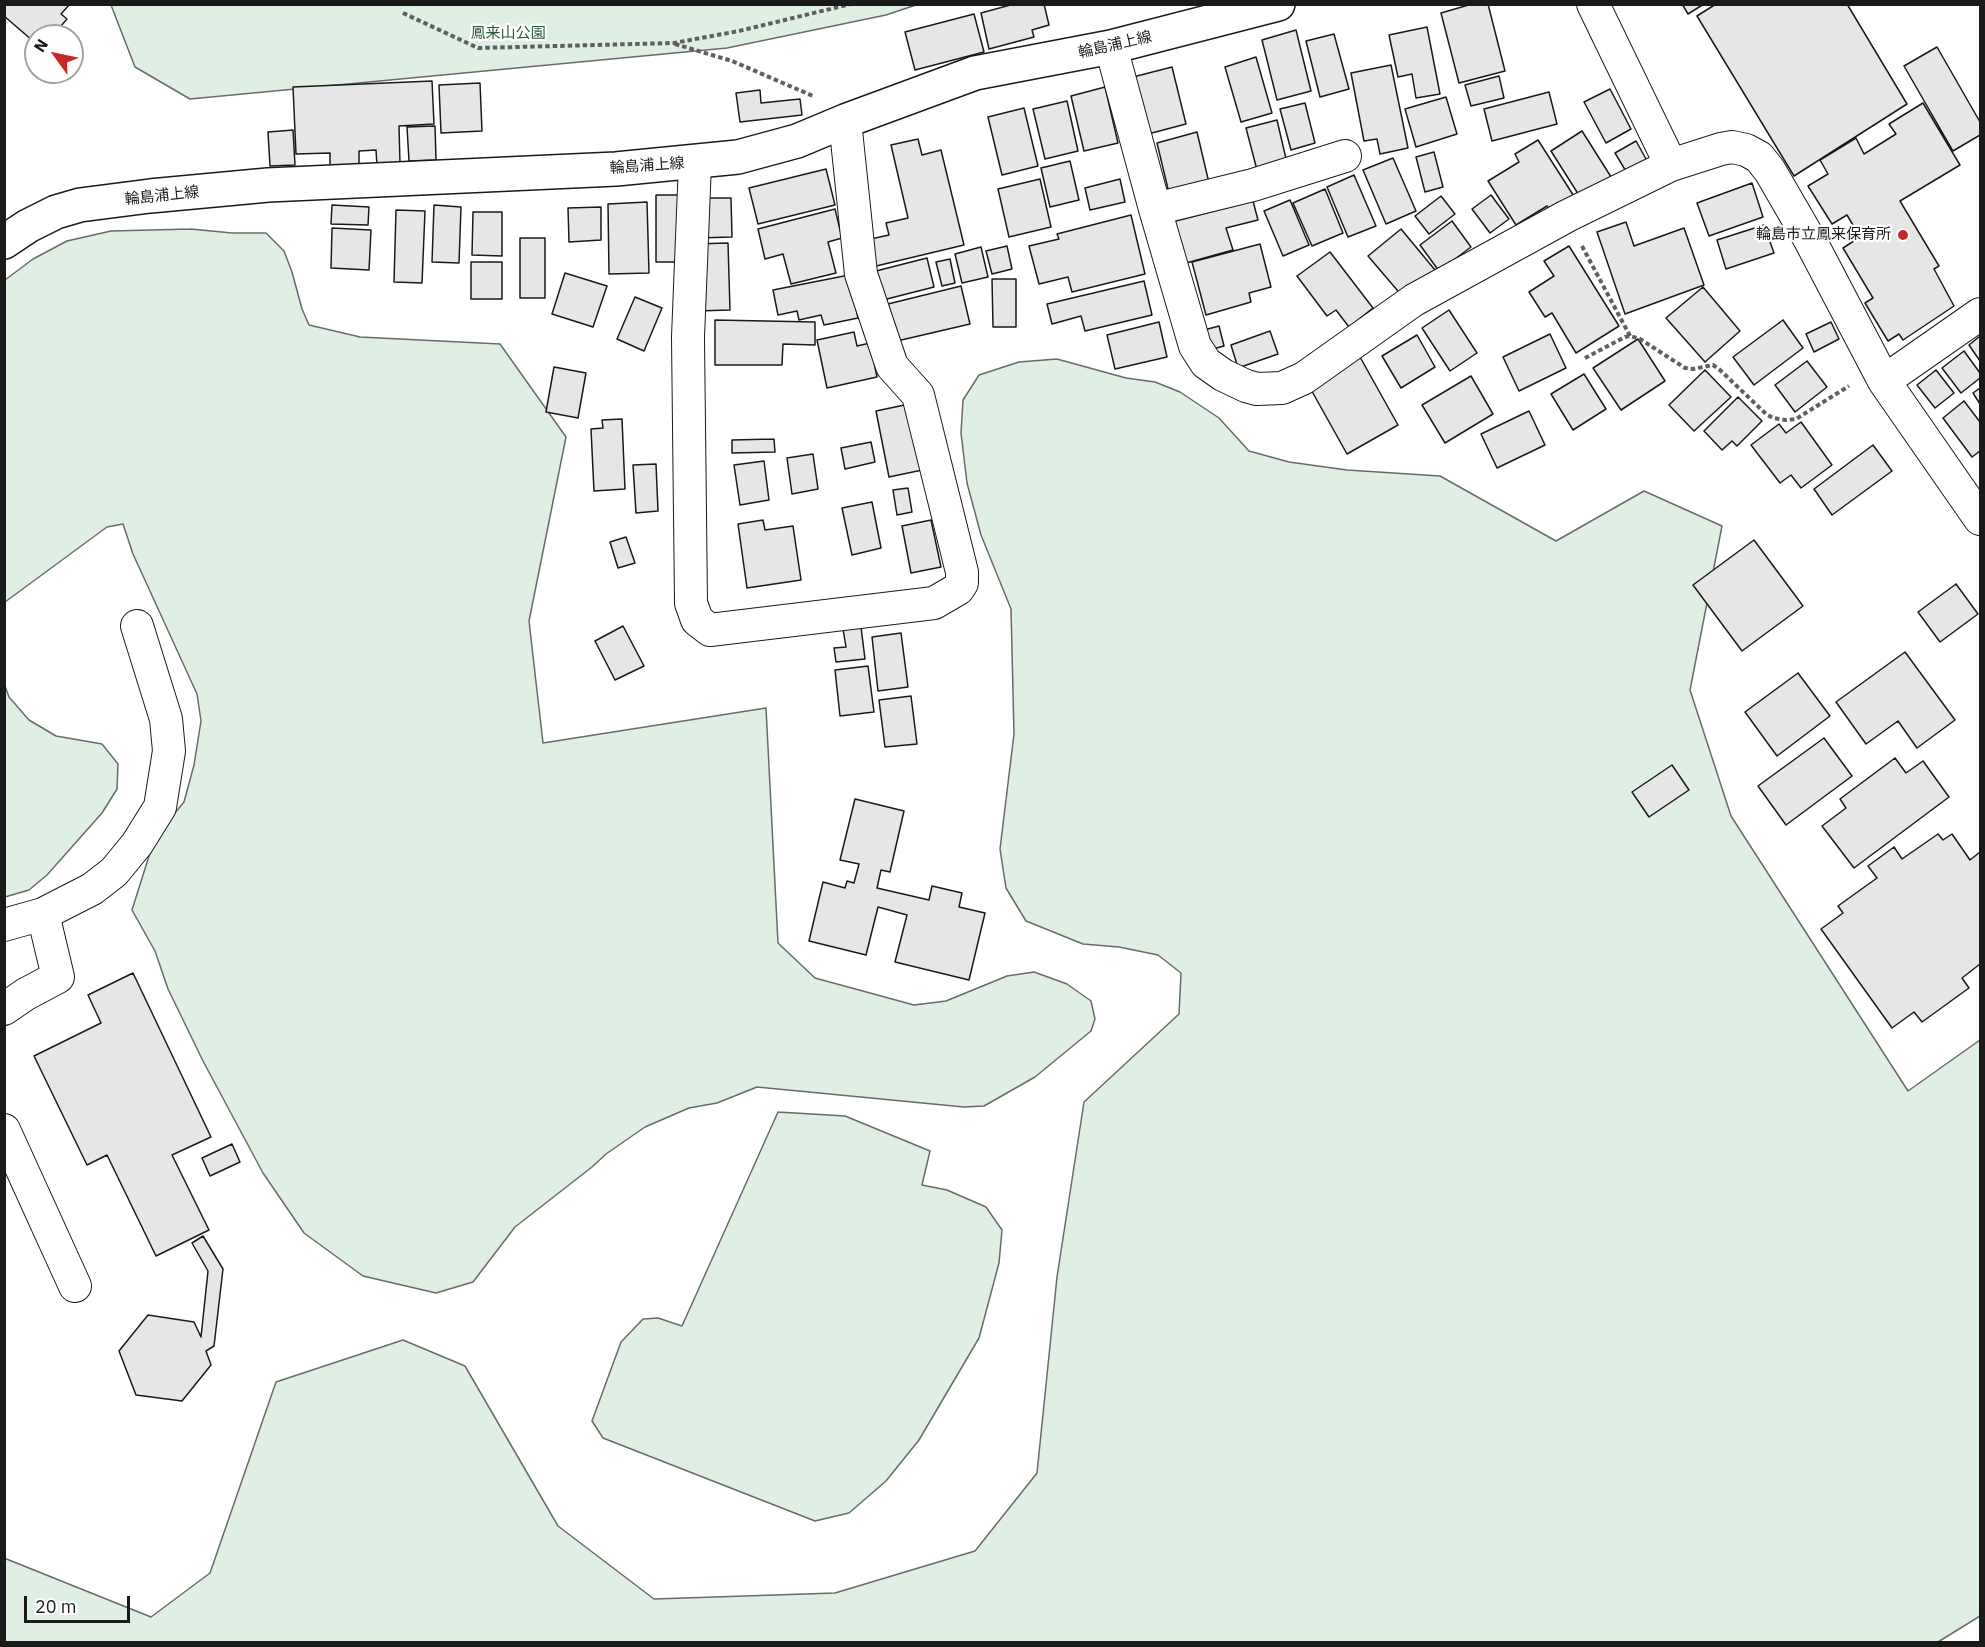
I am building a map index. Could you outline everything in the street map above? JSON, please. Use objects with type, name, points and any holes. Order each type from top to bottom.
[{"type":"main road","name":"輪島浦上線","points":[[4,242],[28,226],[56,212],[80,205],[150,196],[268,185],[593,170],[738,158],[797,141],[844,121],[975,73],[1111,47],[1278,4]]},
{"type":"street","points":[[1593,4],[1671,165]]},
{"type":"street","points":[[1111,47],[1195,346],[1206,363],[1222,375],[1257,389],[1282,388],[1304,378],[1414,300],[1566,216],[1671,165],[1732,147],[1746,150],[1759,157],[1770,171],[1810,240],[1880,375],[1975,501]]},
{"type":"street","points":[[695,163],[688,337],[691,603],[697,620],[710,630],[934,603],[958,589],[962,583],[962,572],[918,395],[892,366],[861,274],[844,121]]},
{"type":"street","points":[[1155,209],[1253,185],[1345,156]]},
{"type":"street","points":[[1880,375],[1980,314]]},
{"type":"street","points":[[4,925],[43,914],[92,889],[114,872],[137,844],[160,807],[169,752],[166,719],[137,626]]},
{"type":"street","points":[[4,1009],[58,977],[43,914]]},
{"type":"street","points":[[4,1130],[75,1286]]},
{"type":"path","points":[[403,13],[478,48],[674,44],[851,4]]},
{"type":"path","points":[[674,44],[732,61],[811,94],[844,121]]},
{"type":"path","points":[[1566,216],[1629,336]]},
{"type":"path","points":[[1585,358],[1629,336],[1640,339],[1685,368],[1693,369],[1713,365],[1766,414],[1773,418],[1786,420],[1796,419],[1880,375]]},
{"type":"green space","name":"鳳来山公園","points":[[111,5],[916,5],[886,15],[727,48],[190,99],[135,67]]},
{"type":"green space","points":[[191,229],[232,233],[266,233],[284,251],[309,325],[360,337],[500,344],[566,437],[529,621],[543,743],[766,708],[778,943],[815,978],[914,1005],[946,1001],[1007,976],[1034,972],[1067,984],[1091,1001],[1095,1019],[1091,1031],[1035,1077],[984,1106],[964,1107],[757,1087],[717,1103],[689,1108],[645,1127],[606,1154],[515,1227],[473,1282],[436,1293],[363,1276],[304,1233],[263,1173],[203,1061],[168,989],[155,951],[132,910],[155,837],[184,802],[194,765],[201,721],[197,694],[133,554],[123,524],[107,527],[5,602],[5,280],[33,259],[67,241],[111,231]]},
{"type":"green space","points":[[1057,359],[1126,378],[1155,382],[1180,392],[1219,418],[1249,451],[1289,462],[1347,470],[1440,476],[1556,541],[1644,491],[1722,526],[1690,690],[1731,816],[1908,1091],[1980,1040],[1980,1616],[1938,1642],[5,1642],[4,1558],[151,1617],[210,1573],[276,1382],[403,1340],[465,1366],[558,1526],[654,1599],[835,1593],[975,1551],[1037,1473],[1057,1277],[1084,1102],[1179,1014],[1181,973],[1158,955],[1119,947],[1083,944],[1026,921],[1006,888],[1000,849],[1014,734],[1011,609],[981,535],[967,483],[961,433],[963,400],[979,375],[1019,362]]},
{"type":"green space","points":[[5,686],[9,697],[29,720],[56,736],[102,744],[118,764],[117,789],[102,813],[47,875],[29,890],[5,897]]},
{"type":"green space","points":[[778,1112],[845,1116],[930,1151],[922,1185],[947,1190],[986,1207],[1002,1230],[999,1263],[979,1338],[919,1440],[886,1481],[849,1513],[815,1521],[603,1438],[592,1421],[621,1342],[643,1319],[658,1318],[682,1326]]},
{"type":"building","points":[[4,4],[70,4],[61,14],[67,19],[63,24],[24,24],[24,33],[4,16]]},
{"type":"building","points":[[1014,4],[1044,4],[1049,25],[1032,30],[1034,37],[989,49],[981,13]]},
{"type":"building","points":[[1472,4],[1488,4],[1505,71],[1459,83],[1441,13]]},
{"type":"building","points":[[1682,4],[1704,4],[1688,14]]},
{"type":"building","points":[[1716,4],[1847,4],[1907,104],[1794,176],[1697,16]]},
{"type":"building","points":[[974,14],[984,52],[915,70],[905,32]]},
{"type":"building","points":[[1427,27],[1440,94],[1416,98],[1412,74],[1398,77],[1389,35]]},
{"type":"building","points":[[1296,30],[1311,91],[1277,100],[1262,40]]},
{"type":"building","points":[[1334,34],[1349,89],[1320,97],[1306,41]]},
{"type":"building","points":[[1937,47],[1980,122],[1980,135],[1953,151],[1904,66]]},
{"type":"building","points":[[1256,57],[1272,113],[1241,122],[1225,67]]},
{"type":"building","points":[[1391,65],[1408,148],[1380,154],[1377,139],[1364,141],[1351,73]]},
{"type":"building","points":[[1172,67],[1186,124],[1148,134],[1133,77]]},
{"type":"building","points":[[1499,76],[1504,98],[1471,106],[1465,85]]},
{"type":"building","points":[[432,81],[434,124],[399,126],[400,164],[377,166],[376,150],[359,151],[359,166],[330,167],[330,153],[296,154],[293,87]]},
{"type":"building","points":[[480,83],[482,131],[441,133],[439,85]]},
{"type":"building","points":[[1105,87],[1118,143],[1084,151],[1071,96]]},
{"type":"building","points":[[1610,89],[1631,129],[1606,143],[1584,102]]},
{"type":"building","points":[[760,90],[761,103],[800,99],[802,115],[740,122],[736,93]]},
{"type":"building","points":[[1549,92],[1557,124],[1492,141],[1484,109]]},
{"type":"building","points":[[1446,97],[1457,134],[1416,147],[1405,109]]},
{"type":"building","points":[[1067,101],[1078,151],[1045,159],[1033,109]]},
{"type":"building","points":[[1305,103],[1315,143],[1291,150],[1280,109]]},
{"type":"building","points":[[1923,103],[1960,165],[1900,201],[1939,266],[1934,269],[1954,306],[1903,340],[1899,334],[1888,341],[1865,303],[1873,298],[1843,248],[1860,237],[1847,215],[1832,224],[1808,186],[1828,174],[1820,160],[1856,138],[1864,154],[1896,134],[1889,124]]},
{"type":"building","points":[[1024,108],[1038,166],[1002,175],[988,117]]},
{"type":"building","points":[[1277,120],[1287,163],[1257,170],[1246,128]]},
{"type":"building","points":[[435,126],[436,160],[409,161],[407,127]]},
{"type":"building","points":[[293,130],[295,165],[270,166],[268,132]]},
{"type":"building","points":[[1582,131],[1613,180],[1582,200],[1551,151]]},
{"type":"building","points":[[1197,132],[1209,183],[1169,193],[1157,143]]},
{"type":"building","points":[[918,139],[922,155],[941,150],[964,245],[872,267],[866,240],[889,235],[886,223],[908,218],[891,145]]},
{"type":"building","points":[[1538,140],[1577,201],[1553,216],[1547,206],[1516,225],[1488,181],[1519,162],[1515,154]]},
{"type":"building","points":[[1636,141],[1650,166],[1630,178],[1615,153]]},
{"type":"building","points":[[1434,152],[1443,187],[1425,192],[1416,157]]},
{"type":"building","points":[[1393,158],[1416,211],[1386,224],[1363,170]]},
{"type":"building","points":[[1070,161],[1079,200],[1050,207],[1041,168]]},
{"type":"building","points":[[826,169],[835,205],[758,224],[749,188]]},
{"type":"building","points":[[1354,175],[1376,226],[1348,237],[1327,187]]},
{"type":"building","points":[[1040,179],[1051,227],[1009,237],[998,189]]},
{"type":"building","points":[[1120,179],[1125,202],[1090,210],[1085,188]]},
{"type":"building","points":[[1752,183],[1763,217],[1709,236],[1697,203]]},
{"type":"building","points":[[1325,189],[1343,233],[1312,246],[1293,203]]},
{"type":"building","points":[[656,195],[688,195],[688,262],[656,262]]},
{"type":"building","points":[[1491,195],[1509,219],[1490,233],[1472,209]]},
{"type":"building","points":[[1441,196],[1455,214],[1429,234],[1415,216]]},
{"type":"building","points":[[698,198],[731,198],[732,237],[698,238]]},
{"type":"building","points":[[1290,200],[1309,245],[1283,256],[1264,211]]},
{"type":"building","points":[[1253,201],[1258,220],[1226,228],[1233,250],[1179,265],[1168,223]]},
{"type":"building","points":[[647,202],[649,273],[609,274],[608,204]]},
{"type":"building","points":[[332,205],[369,207],[368,225],[331,224]]},
{"type":"building","points":[[434,205],[461,207],[459,263],[432,262]]},
{"type":"building","points":[[601,207],[601,240],[569,242],[568,208]]},
{"type":"building","points":[[835,209],[842,238],[828,242],[836,273],[791,284],[783,254],[765,259],[758,229]]},
{"type":"building","points":[[396,210],[425,211],[422,283],[394,282]]},
{"type":"building","points":[[473,212],[502,212],[502,256],[472,255]]},
{"type":"building","points":[[1131,215],[1145,274],[1072,292],[1068,277],[1039,284],[1029,246],[1059,239],[1057,234]]},
{"type":"building","points":[[1452,221],[1471,247],[1439,271],[1420,245]]},
{"type":"building","points":[[1626,222],[1634,246],[1684,228],[1704,285],[1625,314],[1597,232]]},
{"type":"building","points":[[1764,225],[1774,253],[1726,269],[1717,240]]},
{"type":"building","points":[[332,228],[371,230],[369,270],[331,268]]},
{"type":"building","points":[[1401,229],[1435,270],[1403,297],[1368,256]]},
{"type":"building","points":[[520,238],[545,238],[545,298],[520,298]]},
{"type":"building","points":[[728,243],[730,310],[696,311],[694,244]]},
{"type":"building","points":[[1260,244],[1271,287],[1249,293],[1251,302],[1206,315],[1192,262]]},
{"type":"building","points":[[1007,246],[1012,269],[992,274],[986,251]]},
{"type":"building","points":[[1569,246],[1619,326],[1576,353],[1552,313],[1545,317],[1529,292],[1554,276],[1544,261]]},
{"type":"building","points":[[981,247],[988,277],[962,283],[955,254]]},
{"type":"building","points":[[1330,252],[1373,308],[1349,327],[1336,310],[1327,316],[1297,276]]},
{"type":"building","points":[[927,258],[934,287],[883,300],[876,271]]},
{"type":"building","points":[[950,259],[955,283],[942,286],[936,262]]},
{"type":"building","points":[[471,262],[502,262],[502,299],[471,299]]},
{"type":"building","points":[[565,273],[607,286],[593,327],[552,314]]},
{"type":"building","points":[[849,275],[858,318],[824,325],[821,315],[799,320],[797,311],[778,315],[773,290]]},
{"type":"building","points":[[992,279],[1016,279],[1016,327],[993,327]]},
{"type":"building","points":[[1144,281],[1152,315],[1085,331],[1081,316],[1052,324],[1047,304]]},
{"type":"building","points":[[961,286],[970,324],[897,341],[888,304]]},
{"type":"building","points":[[1703,287],[1740,331],[1705,362],[1666,318]]},
{"type":"building","points":[[635,297],[662,308],[644,351],[617,339]]},
{"type":"building","points":[[1449,310],[1477,353],[1450,371],[1422,328]]},
{"type":"building","points":[[715,320],[815,322],[815,345],[783,344],[782,365],[715,365]]},
{"type":"building","points":[[1783,320],[1803,348],[1754,385],[1733,357]]},
{"type":"building","points":[[1159,322],[1167,357],[1115,369],[1107,335]]},
{"type":"building","points":[[1831,322],[1839,339],[1814,352],[1806,334]]},
{"type":"building","points":[[1219,326],[1224,346],[1209,350],[1204,330]]},
{"type":"building","points":[[1270,331],[1278,354],[1238,368],[1231,345]]},
{"type":"building","points":[[854,332],[857,346],[870,343],[877,377],[827,388],[817,340]]},
{"type":"building","points":[[1550,334],[1566,368],[1519,391],[1503,357]]},
{"type":"building","points":[[1417,335],[1435,367],[1401,388],[1382,356]]},
{"type":"building","points":[[1980,336],[1980,361],[1969,345]]},
{"type":"building","points":[[1638,339],[1665,381],[1621,410],[1593,368]]},
{"type":"building","points":[[1964,351],[1980,373],[1980,378],[1961,393],[1942,368]]},
{"type":"building","points":[[1360,357],[1398,425],[1347,454],[1309,386]]},
{"type":"building","points":[[1807,361],[1827,387],[1795,412],[1775,385]]},
{"type":"building","points":[[554,367],[586,373],[578,418],[546,412]]},
{"type":"building","points":[[1705,370],[1731,397],[1694,431],[1669,405]]},
{"type":"building","points":[[1936,370],[1954,393],[1935,408],[1917,385]]},
{"type":"building","points":[[1584,374],[1606,409],[1573,430],[1551,394]]},
{"type":"building","points":[[1471,376],[1493,414],[1445,443],[1422,405]]},
{"type":"building","points":[[1980,388],[1980,404],[1973,393]]},
{"type":"building","points":[[1738,397],[1762,421],[1737,446],[1732,441],[1722,450],[1704,431]]},
{"type":"building","points":[[1964,401],[1980,422],[1980,451],[1972,457],[1943,418]]},
{"type":"building","points":[[914,403],[927,469],[889,477],[876,411]]},
{"type":"building","points":[[1529,411],[1545,445],[1497,468],[1481,434]]},
{"type":"building","points":[[622,419],[625,489],[594,491],[591,429],[603,428],[602,420]]},
{"type":"building","points":[[1801,422],[1832,465],[1801,488],[1791,475],[1780,483],[1751,445],[1779,424],[1786,433]]},
{"type":"building","points":[[774,439],[775,452],[732,453],[732,440]]},
{"type":"building","points":[[871,442],[875,462],[845,469],[841,448]]},
{"type":"building","points":[[1873,445],[1892,471],[1832,515],[1814,489]]},
{"type":"building","points":[[813,454],[818,489],[792,494],[787,458]]},
{"type":"building","points":[[764,461],[769,500],[740,505],[734,465]]},
{"type":"building","points":[[656,464],[658,511],[636,513],[633,465]]},
{"type":"building","points":[[908,488],[912,512],[897,515],[893,490]]},
{"type":"building","points":[[872,502],[881,548],[852,555],[842,508]]},
{"type":"building","points":[[763,520],[765,530],[793,526],[801,580],[747,588],[738,524]]},
{"type":"building","points":[[931,520],[941,567],[911,573],[902,526]]},
{"type":"building","points":[[626,537],[635,563],[618,568],[610,542]]},
{"type":"building","points":[[1754,540],[1803,606],[1742,651],[1693,585]]},
{"type":"building","points":[[1956,584],[1978,614],[1940,642],[1918,612]]},
{"type":"building","points":[[623,626],[644,666],[615,680],[595,641]]},
{"type":"building","points":[[861,627],[865,659],[836,662],[834,648],[846,647],[843,629]]},
{"type":"building","points":[[901,633],[908,687],[878,691],[872,637]]},
{"type":"building","points":[[1905,652],[1955,720],[1917,748],[1898,721],[1866,744],[1836,702]]},
{"type":"building","points":[[868,666],[874,712],[840,716],[835,670]]},
{"type":"building","points":[[1798,673],[1830,716],[1777,756],[1745,712]]},
{"type":"building","points":[[911,696],[917,744],[885,747],[879,700]]},
{"type":"building","points":[[1824,738],[1852,776],[1786,825],[1758,786]]},
{"type":"building","points":[[1895,758],[1906,773],[1923,761],[1949,797],[1854,868],[1822,826],[1846,808],[1840,799]]},
{"type":"building","points":[[1672,765],[1689,790],[1649,817],[1632,792]]},
{"type":"building","points":[[855,799],[904,811],[890,872],[881,870],[877,888],[929,900],[932,886],[962,893],[959,907],[985,913],[969,980],[895,962],[907,915],[878,907],[866,955],[809,941],[823,882],[845,888],[847,881],[854,883],[859,864],[840,860]]},
{"type":"building","points":[[1938,834],[1943,840],[1952,834],[1970,860],[1980,852],[1980,964],[1962,978],[1969,988],[1922,1022],[1914,1012],[1892,1028],[1821,929],[1843,913],[1838,906],[1877,878],[1868,866],[1894,847],[1902,859]]},
{"type":"building","points":[[133,973],[211,1137],[172,1155],[209,1230],[156,1256],[107,1155],[87,1165],[34,1056],[101,1023],[88,995]]},
{"type":"building","points":[[232,1144],[240,1162],[210,1176],[202,1158]]},
{"type":"building","points":[[203,1236],[223,1269],[214,1346],[206,1351],[211,1365],[182,1401],[136,1395],[119,1351],[148,1315],[194,1322],[201,1337],[208,1271],[192,1243]]},
{"type":"place","name":"輪島市立鳳来保育所","points":[[1903,235]]}]
